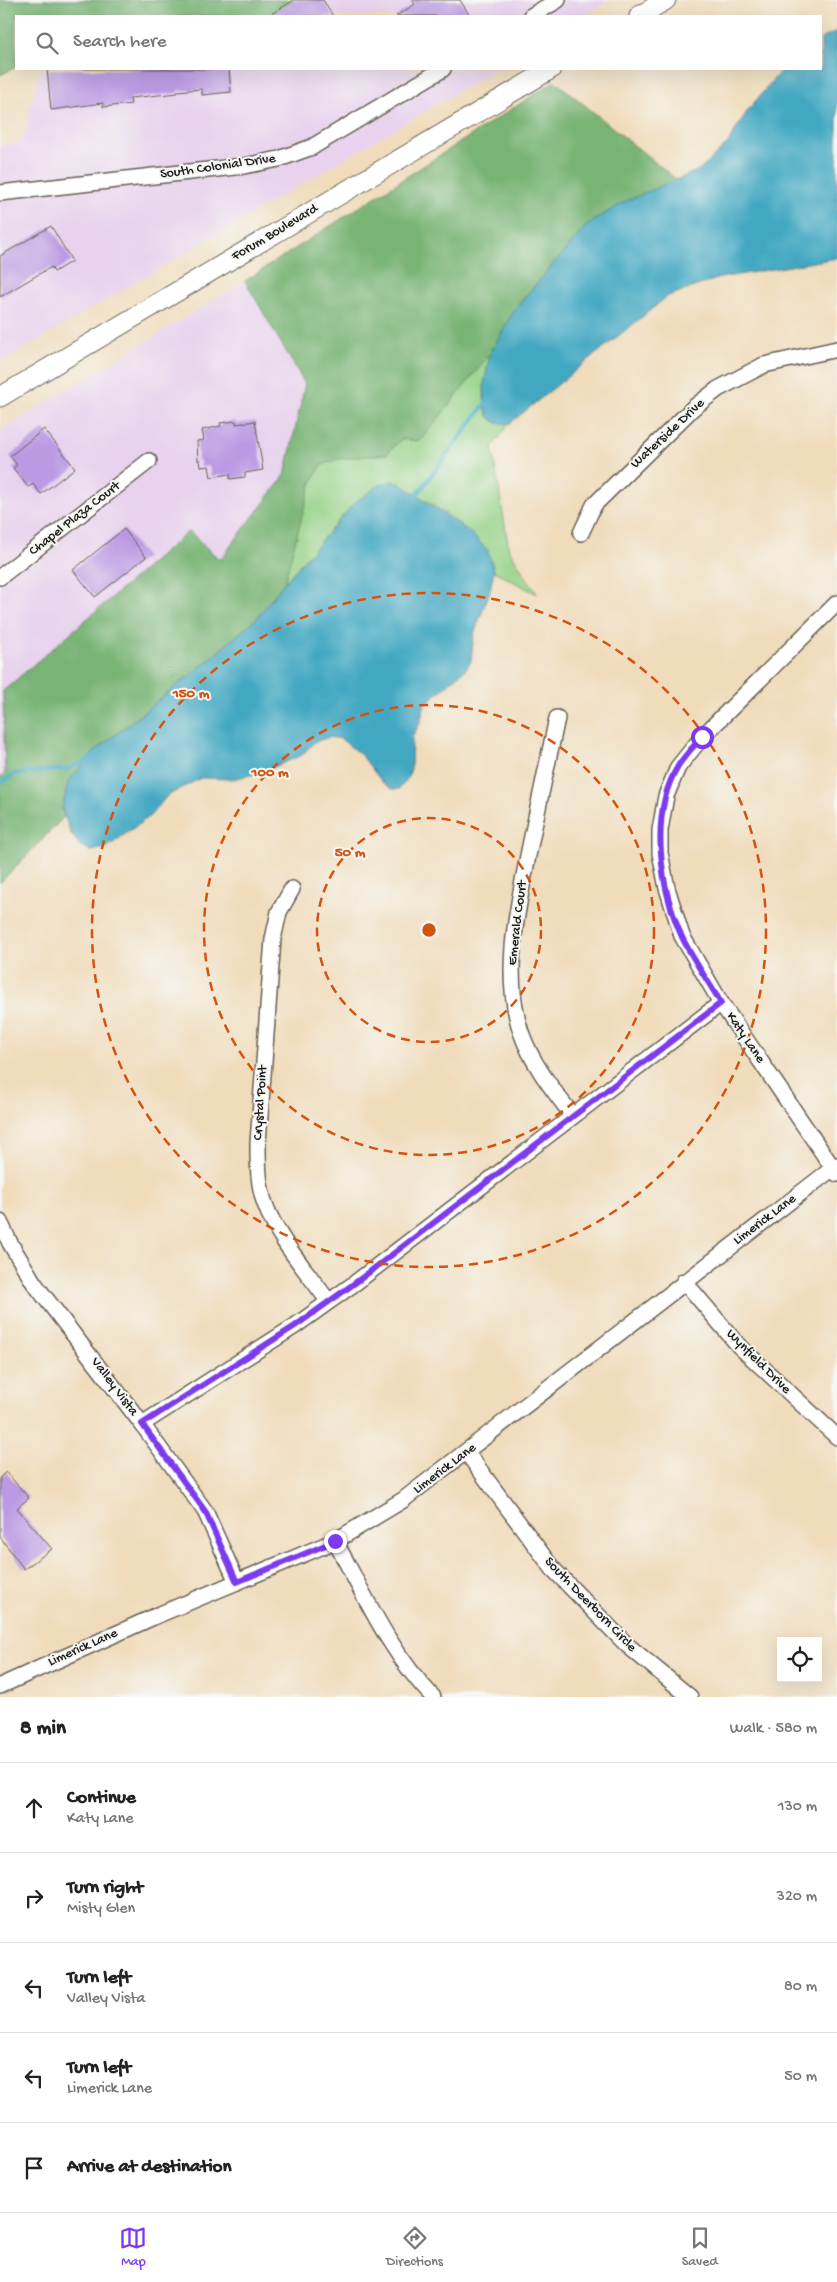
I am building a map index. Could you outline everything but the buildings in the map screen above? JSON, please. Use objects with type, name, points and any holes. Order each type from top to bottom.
[{"type":"street","points":[[533,15],[558,0]]},
{"type":"street","points":[[641,15],[666,0]]},
{"type":"street","name":"South Colonial Drive","points":[[0,193],[244,166],[279,159],[312,147],[441,70]]},
{"type":"street","name":"Forum Boulevard","points":[[0,397],[549,70]]},
{"type":"street","name":"Waterside Drive","points":[[581,533],[594,505],[693,408],[718,389],[764,365],[837,349]]},
{"type":"street","name":"Chapel Plaza Court","points":[[0,577],[149,461]]},
{"type":"street","name":"Katy Lane","points":[[836,607],[702,737],[678,767],[666,796],[660,830],[660,853],[667,888],[682,936],[721,1003],[836,1169]]},
{"type":"street","name":"Emerald Court","points":[[557,718],[522,887],[511,979],[521,1031],[530,1054],[545,1079],[573,1116]]},
{"type":"street","name":"Crystal Point","points":[[292,889],[279,912],[273,939],[258,1143],[259,1176],[265,1204],[279,1232],[328,1301]]},
{"type":"street","points":[[142,1424],[295,1326],[721,1003]]},
{"type":"street","name":"Limerick Lane","points":[[0,1686],[335,1541],[403,1500],[467,1453],[684,1281],[836,1169]]},
{"type":"street","name":"Valley Vista","points":[[0,1222],[10,1244],[34,1283],[142,1424],[205,1511],[237,1582]]},
{"type":"street","name":"Wynfield Drive","points":[[684,1281],[739,1346],[837,1437]]},
{"type":"street","name":"South Deerborn Circle","points":[[467,1453],[553,1568],[627,1645],[690,1697]]},
{"type":"street","points":[[335,1541],[393,1646],[417,1680],[434,1697]]},
{"type":"shaded area","points":[[150,0],[611,0],[586,15],[61,15]]},
{"type":"shaded area","points":[[41,70],[494,70],[0,363],[0,145],[21,142]]},
{"type":"shaded area","points":[[245,281],[305,384],[285,475],[220,560],[189,531],[3,691],[5,774],[0,778],[0,431]]},
{"type":"green space","points":[[0,0],[295,0],[272,15],[15,15],[15,68],[0,75]]},
{"type":"green space","points":[[555,81],[677,180],[626,201],[588,224],[514,310],[490,354],[420,441],[401,439],[387,454],[338,459],[322,465],[311,483],[284,583],[257,618],[210,659],[94,752],[62,809],[64,817],[0,883],[0,778],[5,774],[3,691],[189,531],[220,560],[285,475],[305,384],[245,281]]},
{"type":"green space","points":[[490,354],[484,392],[486,412],[490,419],[497,423],[509,424],[492,447],[509,550],[537,594],[494,571],[489,557],[481,544],[469,532],[399,483],[391,481],[355,502],[284,583],[305,502],[316,473],[322,465],[335,459],[387,454],[401,439],[420,441]]},
{"type":"water","points":[[837,31],[837,258],[720,278],[668,296],[509,424],[497,423],[489,417],[485,405],[484,384],[490,354],[514,310],[588,224],[626,201],[701,169],[727,144],[748,110],[781,70],[822,70],[822,38]]},
{"type":"water","points":[[391,481],[399,483],[471,533],[487,549],[494,571],[490,591],[474,634],[471,661],[466,669],[425,704],[420,723],[412,737],[411,769],[406,781],[399,789],[392,789],[382,782],[362,756],[341,739],[329,737],[315,742],[302,755],[260,773],[232,779],[201,778],[167,796],[150,816],[106,848],[91,851],[79,845],[70,832],[62,809],[68,782],[94,752],[210,659],[257,618],[284,583],[355,502],[378,486]]},
{"type":"waterway","points":[[413,500],[488,400]]},
{"type":"waterway","points":[[0,783],[15,774],[68,769],[91,758]]},
{"type":"route","points":[[335,1541],[237,1582],[222,1545],[205,1511],[191,1489],[142,1424],[295,1326],[355,1283],[721,1003],[682,936],[667,888],[660,853],[660,830],[666,796],[678,767],[702,737]]}]
